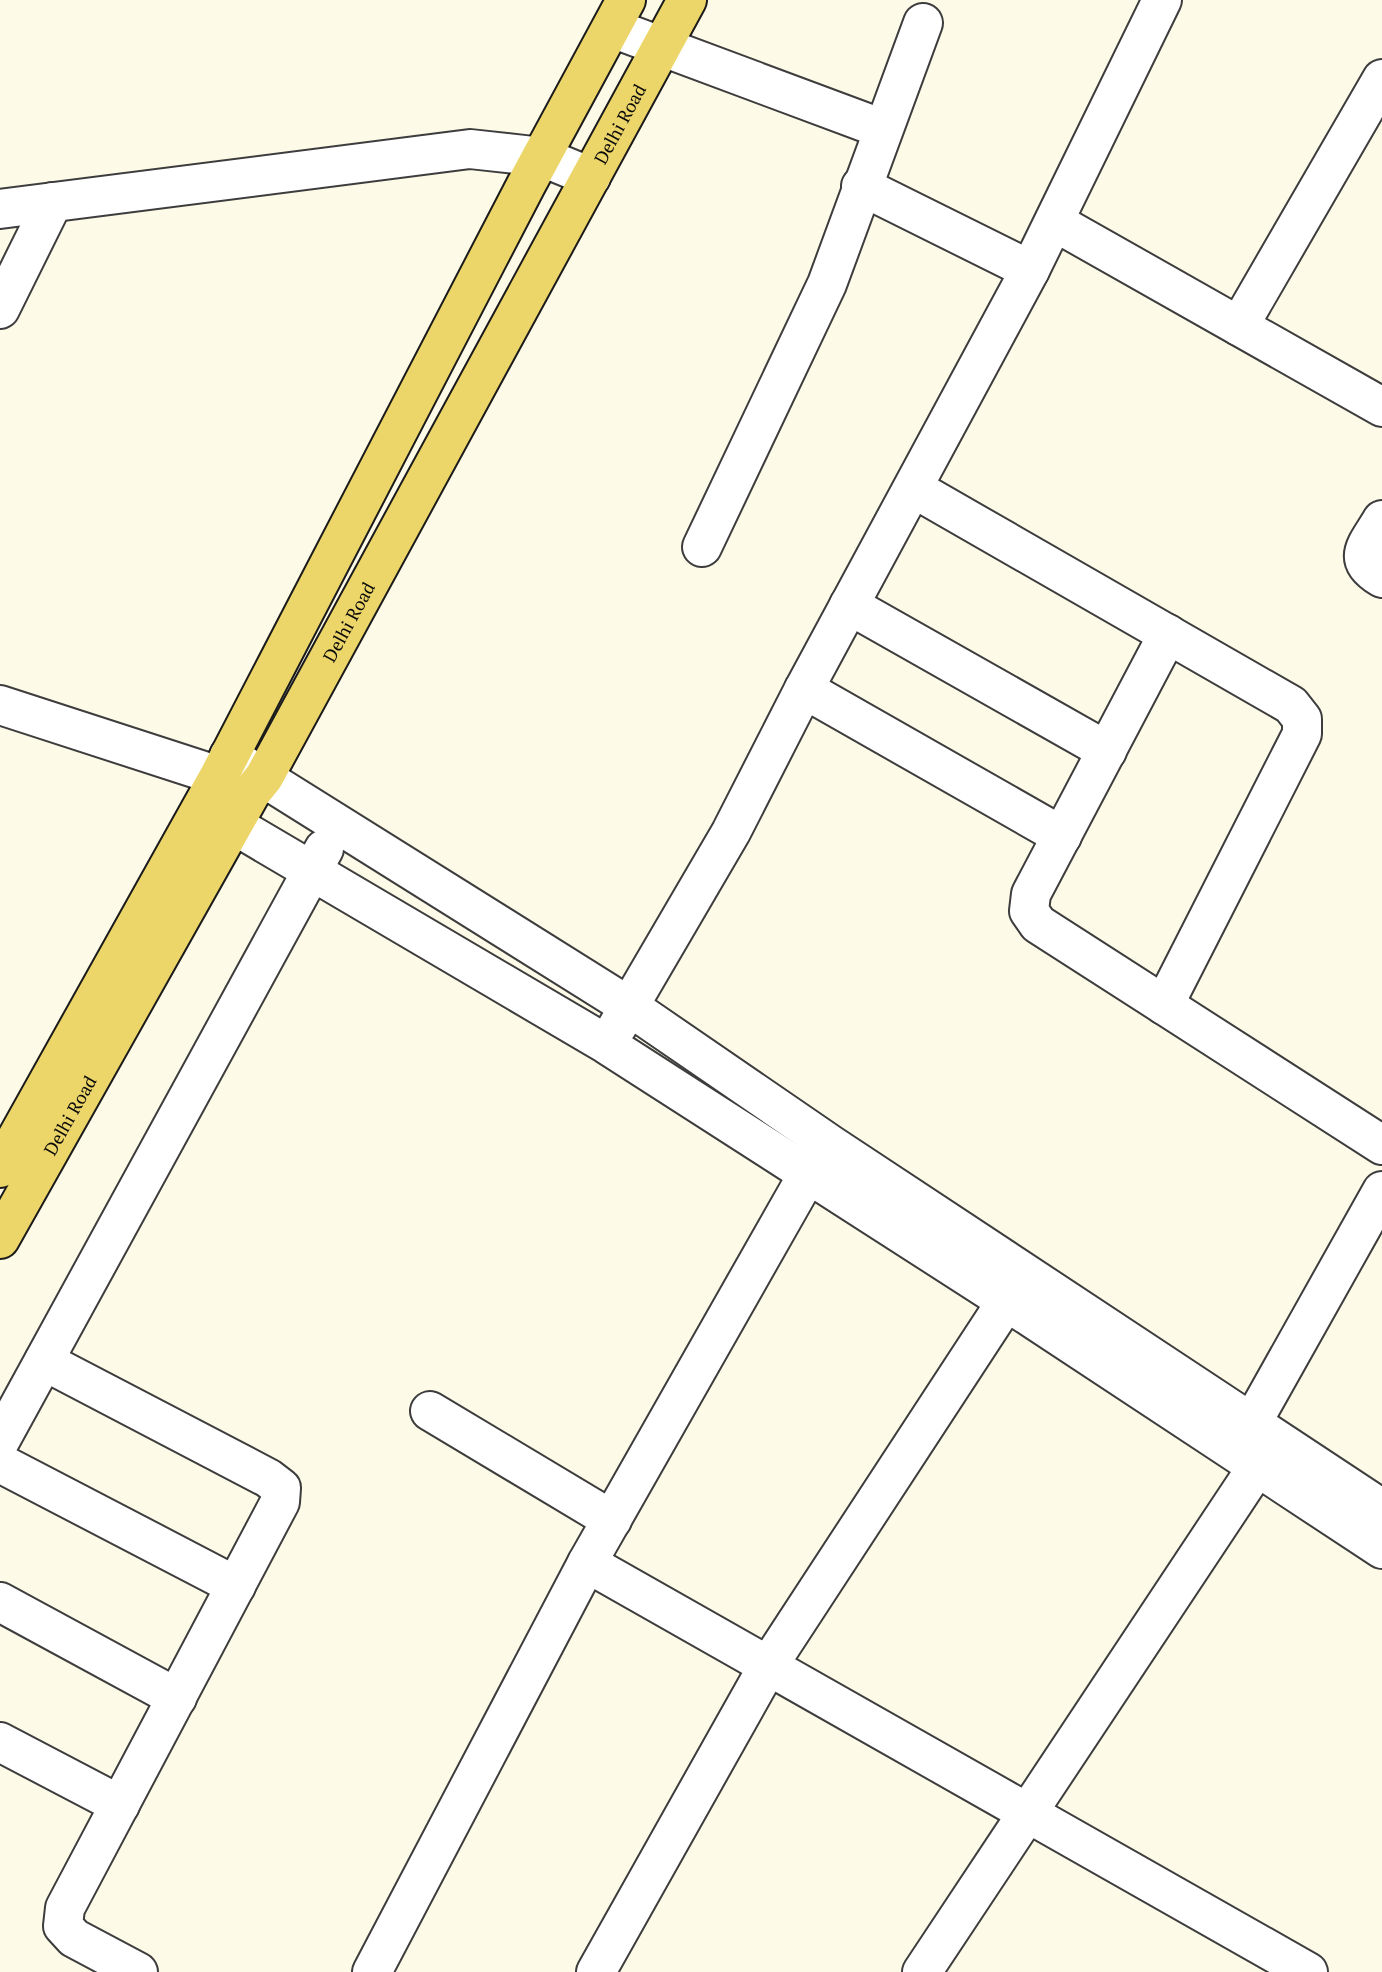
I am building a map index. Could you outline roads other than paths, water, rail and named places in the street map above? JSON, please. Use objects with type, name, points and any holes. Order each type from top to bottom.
[{"type":"main road","name":"Delhi Road","points":[[0,1239],[233,789],[591,177],[687,0]]},
{"type":"main road","points":[[0,1168],[233,789],[542,157],[619,14]]},
{"type":"street","points":[[606,1044],[731,832],[804,689],[1030,271],[1162,0]]},
{"type":"street","points":[[619,14],[662,47],[883,129]]},
{"type":"street","points":[[702,547],[827,284],[923,23]]},
{"type":"street","points":[[1239,326],[1382,79]]},
{"type":"street","points":[[0,209],[470,149],[542,157],[591,177]]},
{"type":"street","points":[[862,186],[1030,271]]},
{"type":"street","points":[[0,309],[53,202]]},
{"type":"street","points":[[1055,222],[1382,407]]},
{"type":"street","points":[[913,488],[1291,705],[1302,719],[1302,734],[1164,1005]]},
{"type":"street","points":[[1382,520],[1363,553],[1368,570],[1382,578]]},
{"type":"street","points":[[849,605],[1107,751]]},
{"type":"street","points":[[1168,634],[1031,894],[1029,911],[1038,924],[1382,1145]]},
{"type":"street","points":[[804,689],[1062,836]]},
{"type":"street","points":[[0,705],[335,825],[630,1007],[820,1159]]},
{"type":"street","points":[[233,789],[314,872],[606,1044],[820,1159],[1255,1446],[1382,1549]]},
{"type":"street","points":[[0,1441],[314,872],[335,825]]},
{"type":"street","points":[[372,1972],[587,1563],[820,1159]]},
{"type":"street","points":[[922,1972],[1030,1813],[1255,1446],[1382,1191]]},
{"type":"street","points":[[596,1972],[768,1667],[1015,1287]]},
{"type":"street","points":[[44,1361],[257,1472],[281,1488],[280,1502],[65,1908],[63,1926],[74,1938],[138,1972]]},
{"type":"street","points":[[430,1411],[612,1520]]},
{"type":"street","points":[[1255,1446],[1382,1509]]},
{"type":"street","points":[[0,1463],[236,1586]]},
{"type":"street","points":[[587,1563],[1308,1972]]},
{"type":"street","points":[[0,1602],[177,1698]]},
{"type":"street","points":[[0,1742],[120,1805]]}]
